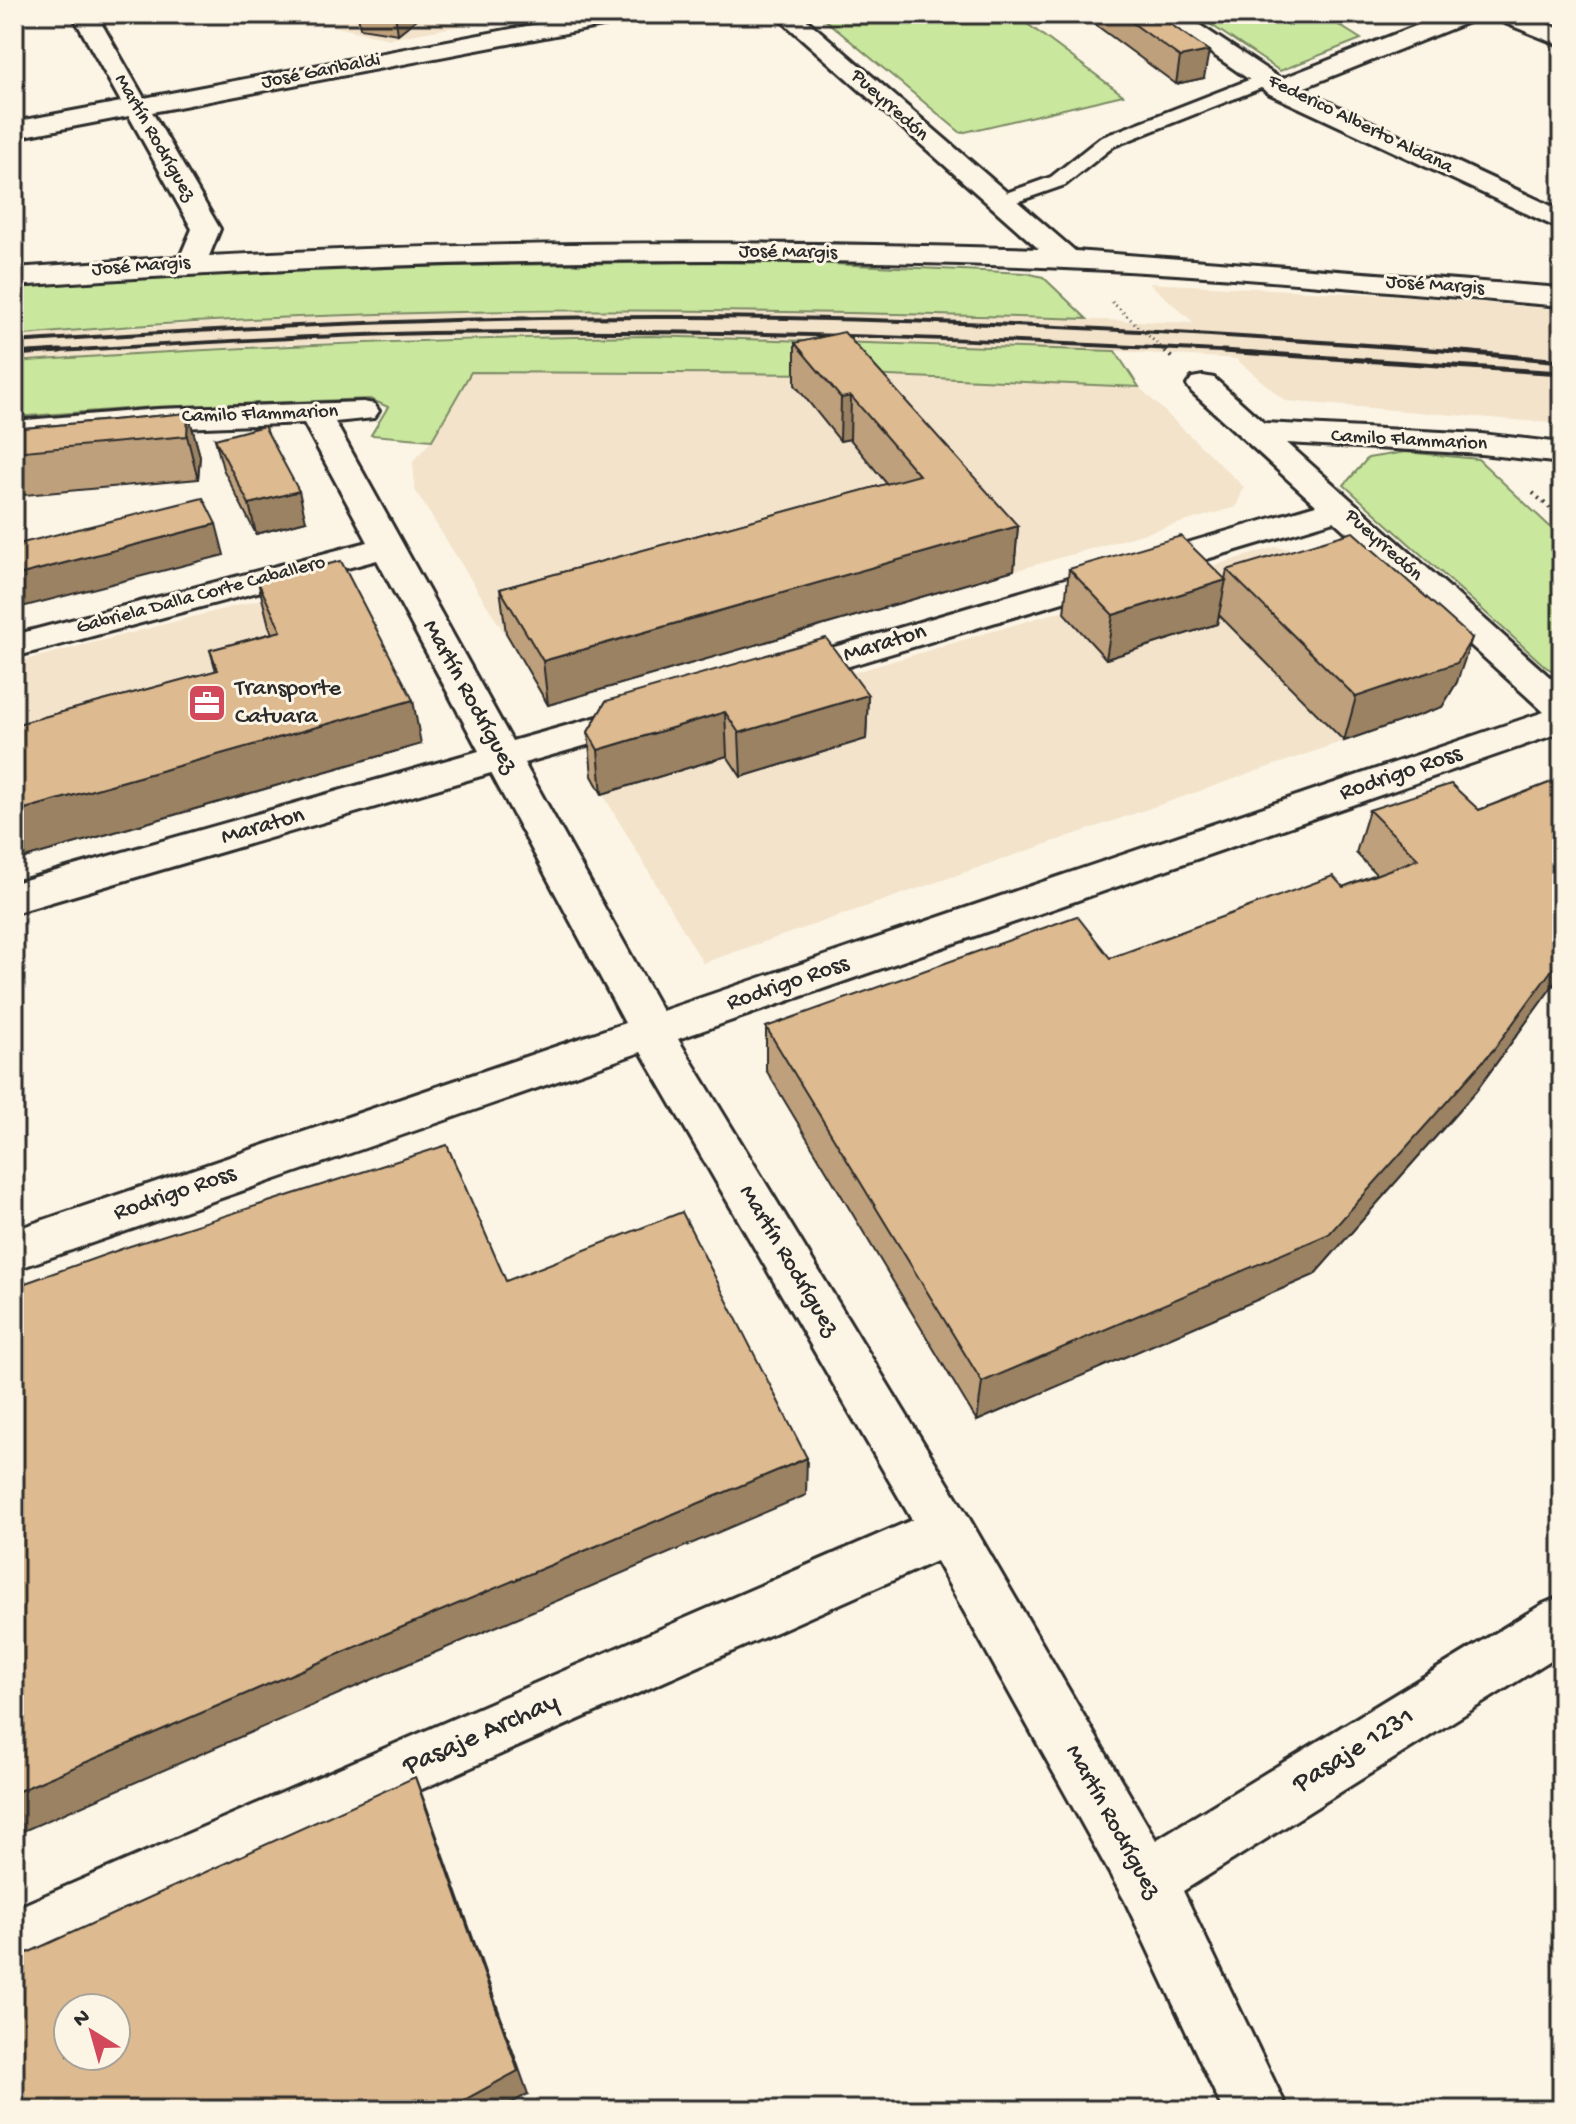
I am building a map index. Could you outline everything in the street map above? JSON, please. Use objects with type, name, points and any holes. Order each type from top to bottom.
[{"type":"street","name":"Martín Rodríguez","points":[[84,14],[206,229],[192,263]]},
{"type":"street","name":"José Garibaldi","points":[[14,130],[629,14]]},
{"type":"street","name":"Pueyrredón","points":[[786,14],[1067,259]]},
{"type":"street","name":"Federico Alberto Aldana","points":[[1167,14],[1272,84],[1562,222]]},
{"type":"street","points":[[1272,84],[1467,14]]},
{"type":"street","points":[[1504,14],[1562,39]]},
{"type":"street","name":"José Margis","points":[[14,277],[192,263],[397,254],[641,251],[1067,259],[1562,297]]},
{"type":"street","name":"Pueyrredón","points":[[1203,385],[1562,708]]},
{"type":"street","name":"Camilo Flammarion","points":[[14,431],[158,419],[363,411]]},
{"type":"street","name":"Martín Rodríguez","points":[[315,414],[651,1031],[947,1530],[1146,1880],[1256,2110]]},
{"type":"street","name":"Camilo Flammarion","points":[[1256,432],[1481,444],[1562,453]]},
{"type":"street","name":"Maraton","points":[[746,685],[1340,508]]},
{"type":"street","name":"Gabriela Dalla Corte Caballero","points":[[14,646],[388,547]]},
{"type":"street","name":"Maraton","points":[[14,898],[670,708]]},
{"type":"street","name":"Rodrigo Ross","points":[[14,1250],[1562,719]]},
{"type":"street","name":"Pasaje Archay","points":[[14,1940],[947,1530]]},
{"type":"street","name":"Pasaje 1231","points":[[1146,1880],[1562,1622]]},
{"type":"lane","points":[[999,202],[1058,181],[1107,142],[1272,84]]},
{"type":"path","points":[[1145,333],[1160,347]]},
{"type":"shaded area","points":[[279,14],[525,14],[389,39]]},
{"type":"shaded area","points":[[1149,283],[1409,296],[1562,310],[1562,424],[1285,401],[1236,359],[1115,351],[651,336],[431,338],[14,362],[14,336],[265,319],[460,312],[838,311],[1194,323]]},
{"type":"shaded area","points":[[471,372],[843,374],[1139,387],[1244,487],[1236,507],[549,705],[415,490],[413,461],[432,440]]},
{"type":"shaded area","points":[[1276,547],[1318,553],[1457,682],[1442,707],[703,963],[592,776],[610,745]]},
{"type":"shaded area","name":"Transporte Catuara","points":[[339,579],[421,744],[14,861],[14,663]]},
{"type":"green space","points":[[818,14],[1014,14],[1123,95],[961,133]]},
{"type":"green space","points":[[1195,14],[1321,14],[1361,39],[1280,71]]},
{"type":"green space","points":[[811,263],[1026,273],[1043,277],[1087,319],[819,312],[416,313],[282,317],[14,336],[14,288],[189,275],[367,267]]},
{"type":"green space","points":[[651,336],[1115,351],[1139,387],[843,374],[471,372],[432,440],[371,435],[388,407],[370,399],[154,407],[14,417],[14,362],[332,344]]},
{"type":"green space","points":[[1405,452],[1478,459],[1562,538],[1562,675],[1547,668],[1344,485],[1368,458]]},
{"type":"building","points":[[1120,14],[1156,14],[1209,51],[1180,57]]},
{"type":"building","points":[[844,332],[1018,526],[543,661],[500,589],[919,475],[851,396],[841,398],[795,343]]},
{"type":"building","points":[[188,413],[187,436],[14,452],[14,429]]},
{"type":"building","points":[[264,426],[299,491],[249,504],[215,439]]},
{"type":"building","points":[[203,498],[216,524],[14,576],[14,545]]},
{"type":"building","points":[[1353,532],[1472,638],[1457,663],[1356,697],[1227,570]]},
{"type":"building","points":[[1181,536],[1226,580],[1113,615],[1069,569]]},
{"type":"building","points":[[341,561],[413,700],[14,812],[14,725],[218,670],[210,650],[281,631],[258,582]]},
{"type":"building","points":[[826,638],[868,695],[739,733],[725,712],[598,750],[588,732],[606,701]]},
{"type":"building","points":[[1562,778],[1562,956],[1494,1049],[1329,1234],[982,1382],[766,1027],[1077,916],[1110,958],[1333,876],[1343,887],[1418,859],[1369,810],[1451,784],[1479,810]]},
{"type":"building","points":[[447,1145],[506,1281],[682,1212],[807,1458],[14,1793],[14,1287],[127,1247]]},
{"type":"building","points":[[415,1777],[518,2071],[446,2110],[14,2110],[14,1959]]},
{"type":"railway","points":[[14,342],[348,324],[515,318],[683,317],[881,320],[1080,328],[1459,352]]},
{"type":"railway","points":[[44,352],[330,336],[535,332],[846,336],[1230,351]]},
{"type":"railway","points":[[44,352],[60,351]]},
{"type":"railway","points":[[1222,351],[1230,351]]},
{"type":"railway","points":[[1230,351],[1261,353]]},
{"type":"railway","points":[[1230,351],[1562,373]]},
{"type":"railway","points":[[1450,351],[1459,352]]},
{"type":"railway","points":[[14,354],[44,352]]},
{"type":"railway","points":[[28,353],[44,352]]},
{"type":"railway","points":[[1459,352],[1476,353]]},
{"type":"railway","points":[[1459,352],[1562,361]]},
{"type":"place","name":"Transporte Catuara","points":[[207,703]]}]
